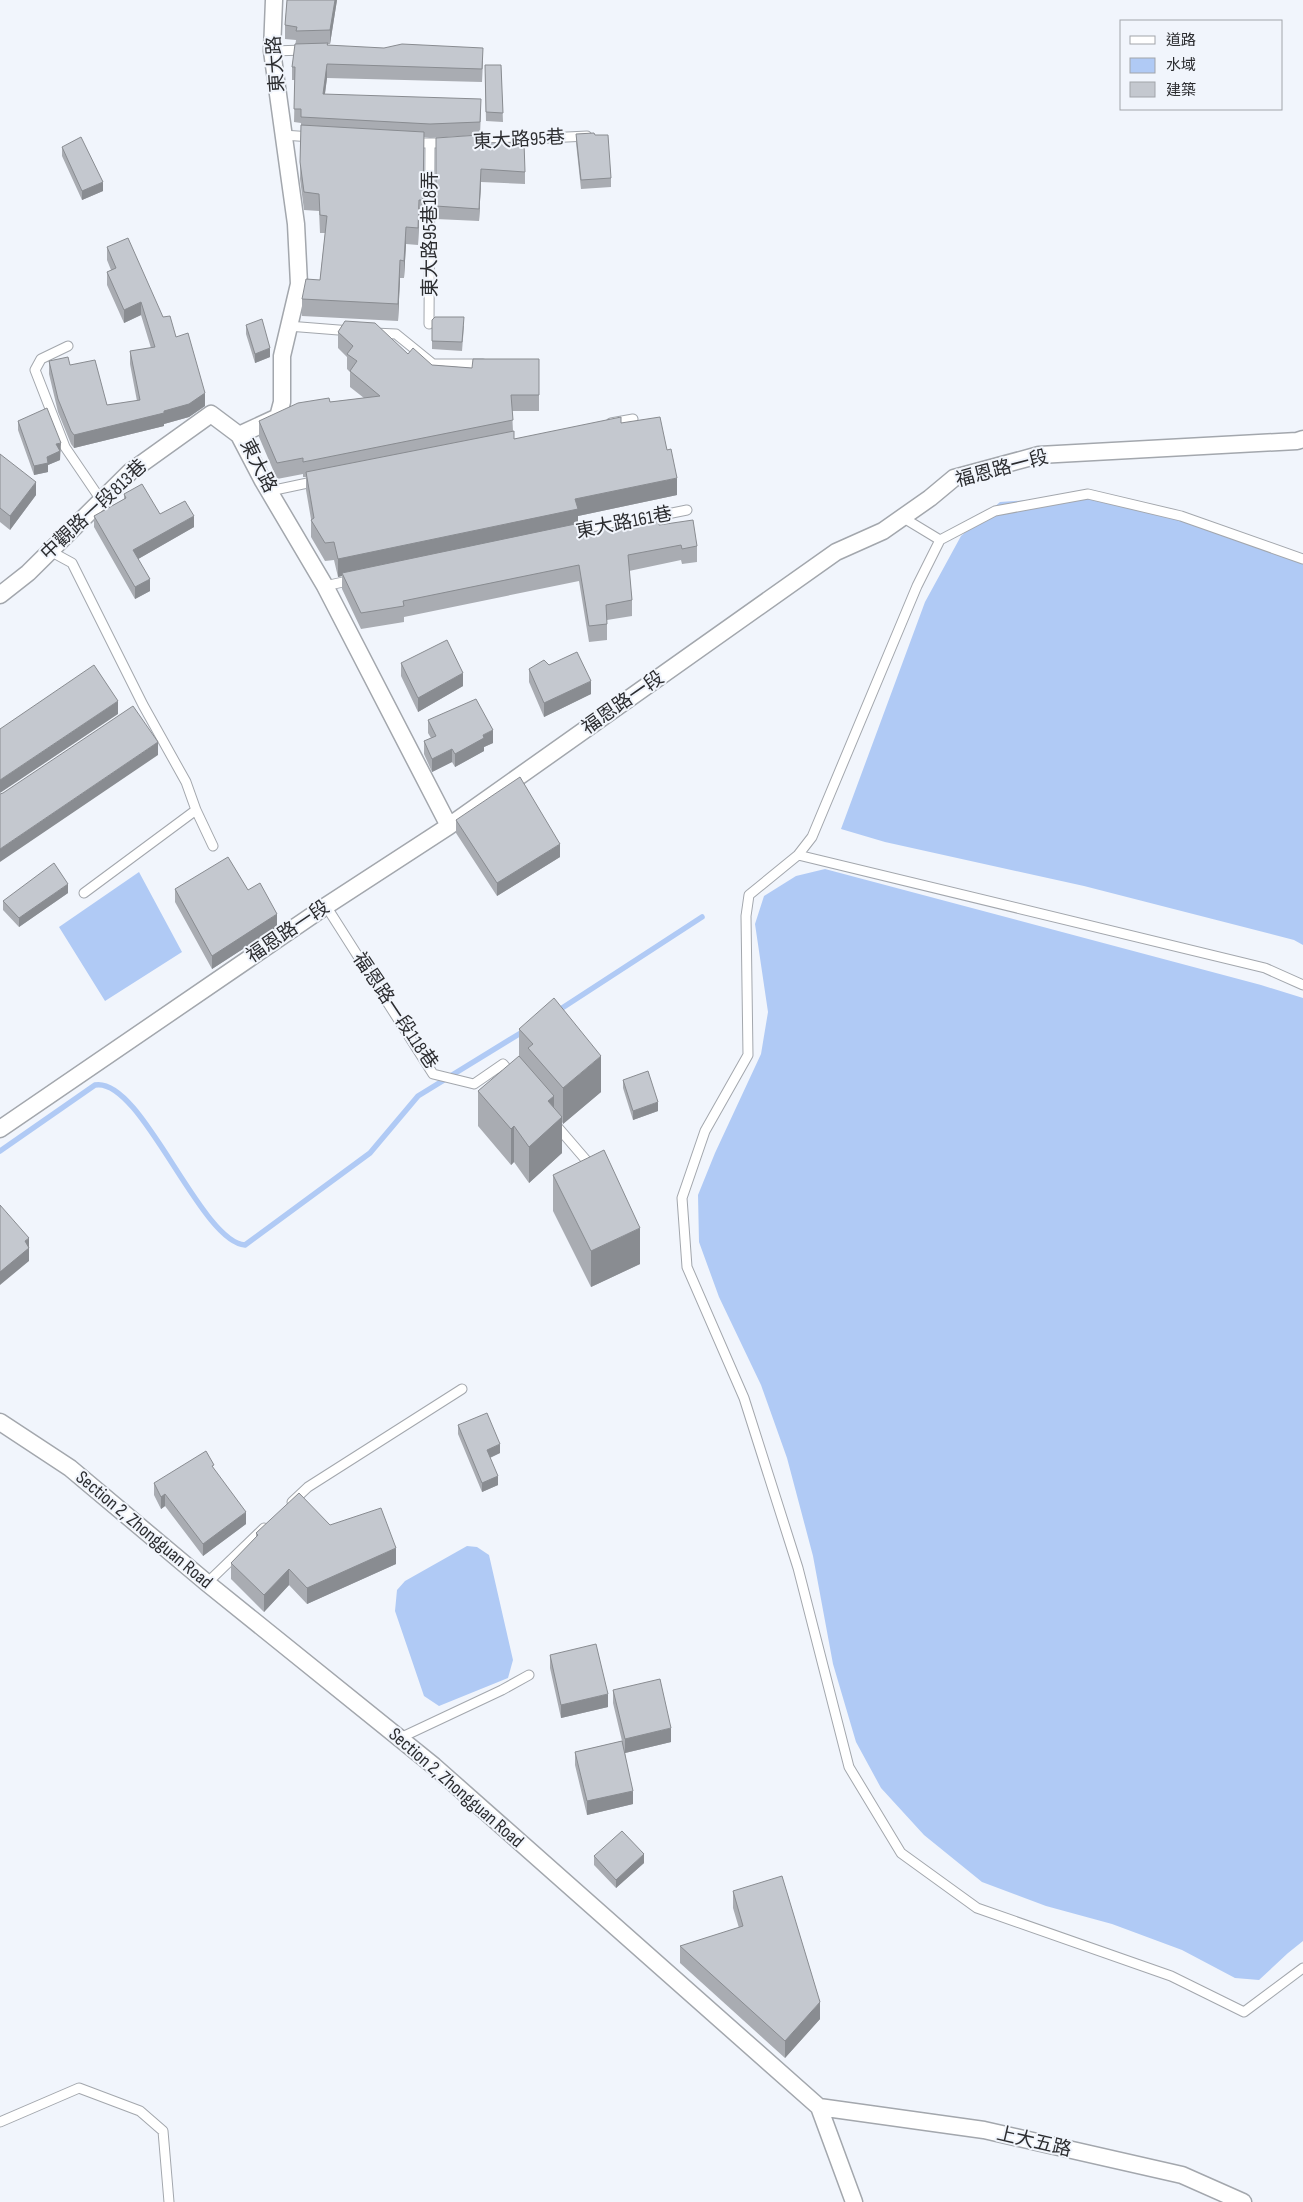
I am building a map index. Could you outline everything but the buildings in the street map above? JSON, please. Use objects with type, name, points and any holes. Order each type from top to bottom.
[{"type":"street","name":"東大路","points":[[274,0],[272,51],[296,224],[299,284],[282,356],[282,402],[278,417],[239,435],[325,586],[449,826]]},
{"type":"street","name":"中觀路一段813巷","points":[[0,595],[28,573],[130,472],[211,414],[239,435]]},
{"type":"street","name":"福恩路一段","points":[[0,1128],[326,906],[449,826],[836,552],[883,531],[954,478],[1039,455],[1287,442],[1303,439]]},
{"type":"street","name":"Section 2, Zhongguan Road","points":[[0,1422],[70,1468],[207,1583],[400,1738],[819,2107],[854,2202]]},
{"type":"street","name":"上大五路","points":[[819,2107],[984,2130],[1182,2175],[1243,2202]]},
{"type":"lane","points":[[272,51],[319,50]]},
{"type":"lane","points":[[283,136],[322,138]]},
{"type":"lane","name":"東大路95巷","points":[[400,143],[430,144],[595,136]]},
{"type":"lane","name":"東大路95巷18弄","points":[[429,324],[430,144]]},
{"type":"lane","points":[[288,326],[357,331]]},
{"type":"lane","points":[[367,332],[396,334],[434,364],[493,364]]},
{"type":"lane","points":[[68,346],[41,359],[35,370],[64,447],[101,500]]},
{"type":"lane","points":[[604,424],[633,419]]},
{"type":"lane","points":[[270,492],[328,479]]},
{"type":"lane","points":[[1303,559],[1181,516],[1088,494],[995,511],[940,540],[917,586],[812,837],[798,855],[749,895],[746,916],[748,1055],[705,1131],[682,1198],[687,1267],[744,1398],[798,1568],[849,1768],[901,1853],[977,1908],[1170,1976],[1244,2012],[1303,1968]]},
{"type":"lane","name":"東大路161巷","points":[[561,536],[687,510]]},
{"type":"lane","points":[[902,517],[940,540]]},
{"type":"lane","points":[[50,551],[72,563],[139,707],[186,782],[196,810],[213,846]]},
{"type":"lane","points":[[325,586],[363,578]]},
{"type":"lane","points":[[84,893],[196,810]]},
{"type":"lane","points":[[798,855],[1266,968],[1303,985]]},
{"type":"lane","name":"福恩路一段118巷","points":[[326,906],[433,1074],[474,1084],[503,1064],[522,1086]]},
{"type":"lane","points":[[548,1116],[586,1160]]},
{"type":"lane","points":[[286,1508],[308,1488],[462,1389]]},
{"type":"lane","points":[[207,1583],[272,1522]]},
{"type":"lane","points":[[400,1738],[502,1690],[529,1675]]},
{"type":"lane","points":[[0,2122],[79,2088],[140,2111],[163,2131],[169,2202]]},
{"type":"water","points":[[1073,497],[1144,504],[1303,559],[1303,945],[1294,940],[1084,886],[885,842],[841,829],[925,602],[961,536],[1000,502]]},
{"type":"water","points":[[825,869],[1261,985],[1303,998],[1303,1941],[1259,1980],[1235,1978],[1182,1950],[1112,1924],[1046,1906],[982,1882],[924,1835],[881,1788],[856,1742],[833,1664],[813,1556],[787,1458],[761,1385],[719,1297],[699,1242],[698,1195],[715,1153],[761,1054],[768,1012],[755,924],[764,896],[796,876]]},
{"type":"water","points":[[139,872],[182,952],[105,1001],[59,927]]},
{"type":"water","points":[[467,1546],[477,1547],[489,1555],[513,1660],[508,1678],[439,1706],[424,1696],[395,1611],[397,1590],[405,1581]]},
{"type":"waterway","points":[[556,1012],[702,917]]},
{"type":"waterway","points":[[0,1151],[95,1085],[113,1089],[132,1106],[151,1131],[209,1217],[228,1237],[245,1245],[370,1153],[418,1096],[524,1031]]}]
